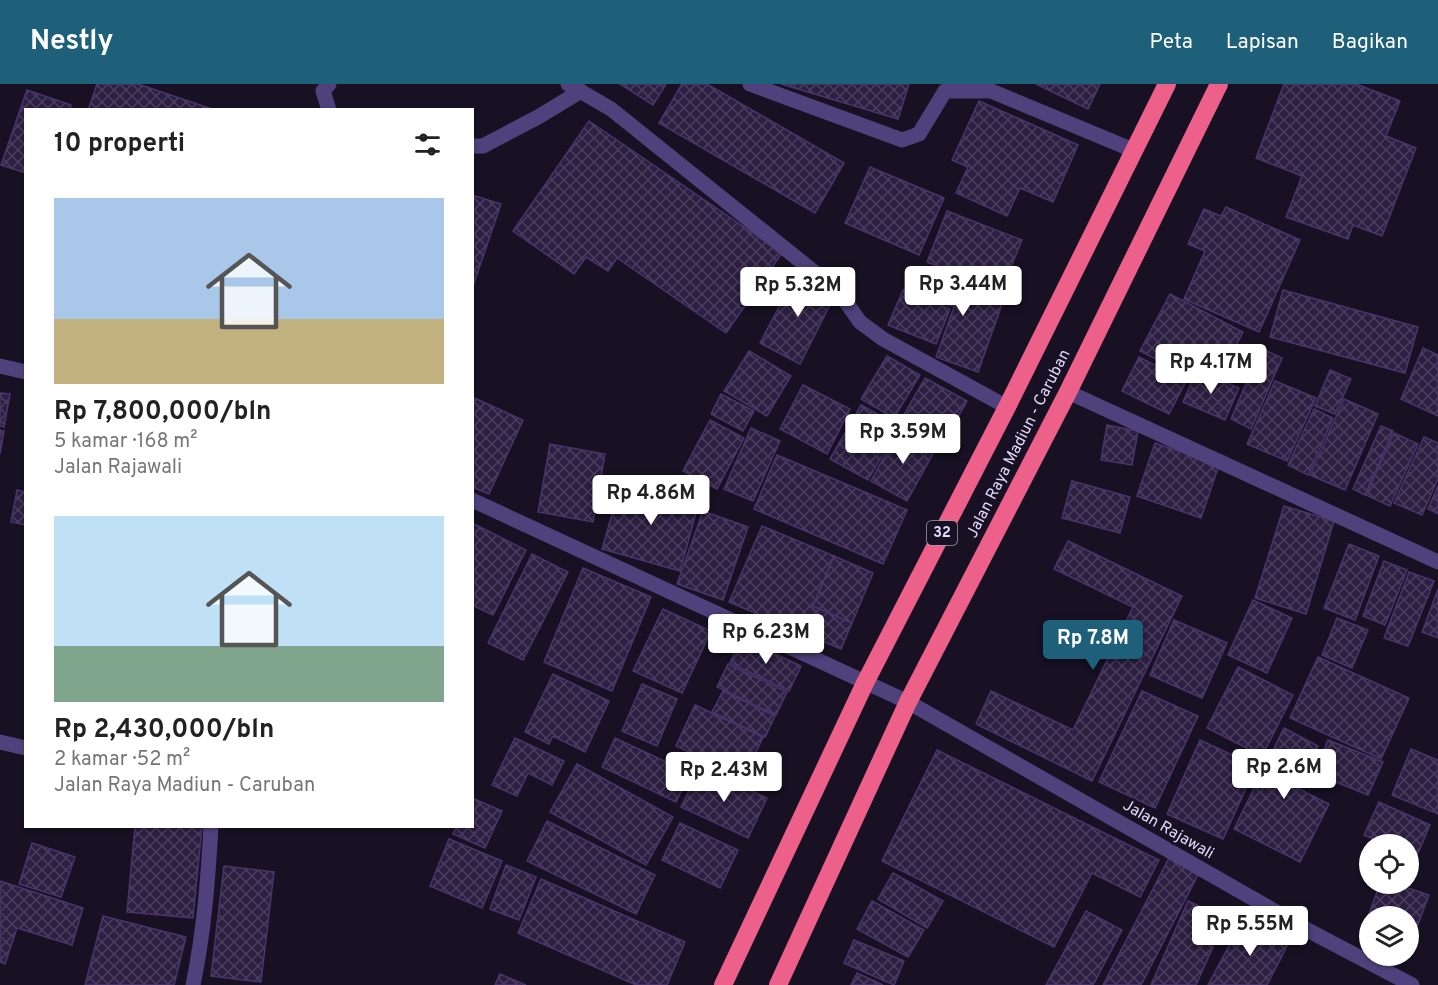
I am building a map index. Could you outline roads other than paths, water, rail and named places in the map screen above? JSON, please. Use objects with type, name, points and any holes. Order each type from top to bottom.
[{"type":"highway","name":"Jalan Raya Madiun - Caruban","points":[[723,985],[865,683],[1007,407],[1167,84]]},
{"type":"highway","name":"Jalan Raya Madiun - Caruban","points":[[778,985],[908,702],[1068,392],[1219,84]]},
{"type":"street","points":[[328,108],[323,91],[329,84]]},
{"type":"street","points":[[750,84],[902,140],[920,134],[945,91],[991,91],[1133,150]]},
{"type":"street","points":[[474,146],[483,146],[538,117],[575,88],[611,109],[839,292],[860,322],[883,339],[1007,407]]},
{"type":"street","points":[[0,366],[24,372]]},
{"type":"street","points":[[1068,392],[1438,562]]},
{"type":"street","name":"Jalan Rajawali","points":[[474,501],[908,702],[1305,928],[1412,985]]},
{"type":"street","points":[[0,742],[24,748]]},
{"type":"street","points":[[193,985],[202,940],[211,828]]}]
